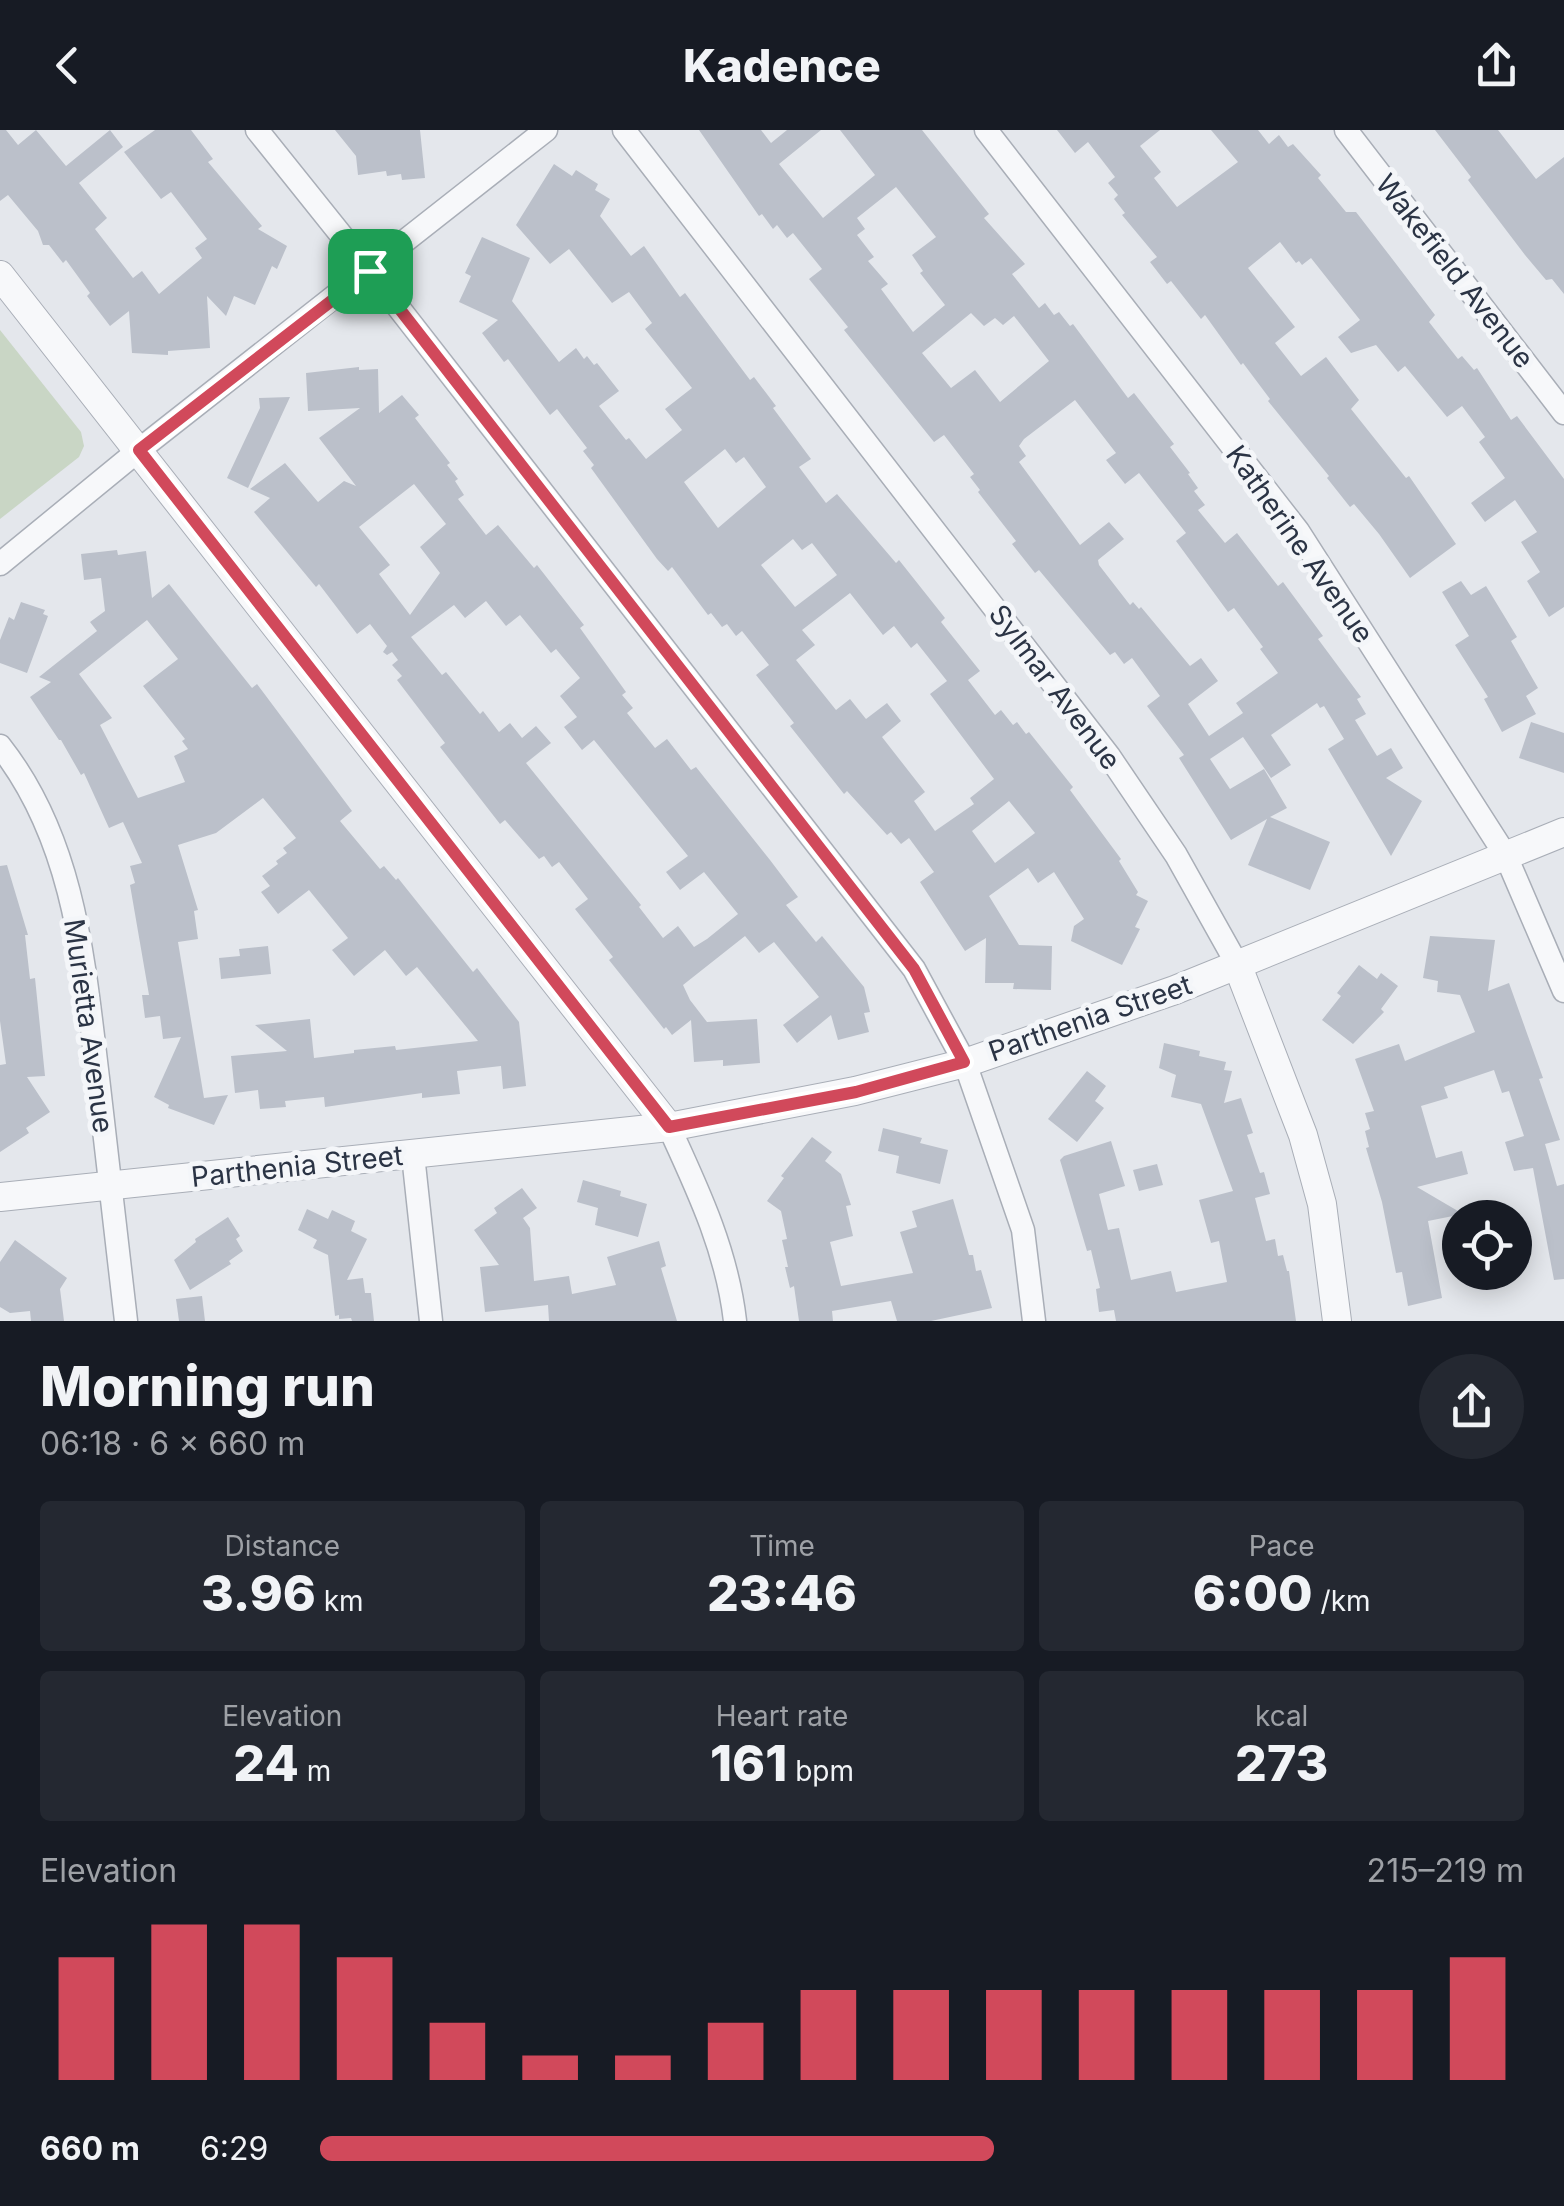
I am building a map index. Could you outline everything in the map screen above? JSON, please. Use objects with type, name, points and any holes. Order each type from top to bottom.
[{"type":"street","points":[[257,130],[914,969],[964,1062],[1023,1230],[1034,1321]]},
{"type":"street","points":[[0,564],[546,130]]},
{"type":"street","name":"Sylmar Avenue","points":[[624,130],[1110,756],[1176,855],[1238,964],[1270,1042],[1322,1204],[1337,1321]]},
{"type":"street","name":"Katherine Avenue","points":[[986,130],[1298,531],[1506,856],[1564,991]]},
{"type":"street","name":"Wakefield Avenue","points":[[1346,130],[1564,413]]},
{"type":"street","points":[[0,275],[669,1127],[713,1227],[731,1284],[735,1321]]},
{"type":"street","name":"Murietta Avenue","points":[[0,746],[45,816],[65,875],[83,954],[126,1321]]},
{"type":"street","name":"Parthenia Street","points":[[0,1197],[669,1127],[856,1092],[964,1062],[1175,990],[1564,832]]},
{"type":"street","points":[[414,1155],[431,1321]]},
{"type":"green space","points":[[0,330],[81,432],[84,446],[79,457],[0,519]]},
{"type":"building","points":[[0,130],[6,130],[18,145],[36,130],[66,166],[110,130],[123,147],[79,183],[107,218],[95,229],[133,278],[142,271],[159,294],[202,258],[195,248],[207,239],[171,192],[161,199],[124,152],[155,130],[191,130],[213,159],[208,162],[262,226],[258,229],[287,246],[277,269],[272,266],[255,305],[234,296],[226,316],[207,296],[210,348],[168,351],[168,355],[132,353],[129,311],[110,326],[66,260],[63,263],[49,245],[43,245],[38,231],[8,195],[0,201]]},
{"type":"building","points":[[335,130],[420,130],[425,178],[402,180],[401,174],[387,176],[386,171],[358,175],[356,156]]},
{"type":"building","points":[[699,130],[761,130],[771,143],[787,130],[821,130],[779,164],[823,218],[875,175],[840,130],[922,130],[989,214],[984,218],[1025,264],[1012,274],[1039,308],[1045,303],[1054,315],[1059,312],[1070,326],[1073,324],[1128,398],[1134,393],[1174,444],[1170,447],[1190,473],[1198,488],[1194,491],[1205,505],[1198,510],[1225,543],[1237,533],[1278,586],[1283,582],[1323,636],[1318,639],[1361,697],[1357,699],[1366,714],[1355,720],[1377,756],[1391,748],[1403,768],[1386,778],[1422,801],[1391,856],[1328,749],[1344,739],[1324,706],[1320,708],[1317,703],[1271,735],[1291,765],[1271,778],[1243,737],[1210,759],[1230,789],[1264,769],[1287,808],[1270,817],[1330,842],[1310,890],[1248,865],[1267,819],[1231,840],[1179,758],[1184,755],[1147,706],[1160,696],[1132,658],[1124,664],[1115,652],[1110,655],[1039,570],[1035,573],[978,492],[970,477],[974,474],[944,435],[934,442],[844,330],[848,327],[809,279],[822,269],[793,233],[787,238],[777,225],[773,229],[762,214],[759,216]],"holes":[[[896,187],[936,237],[912,255],[923,271],[920,273],[945,305],[913,332],[881,289],[888,284],[868,261],[874,257],[857,235],[865,229],[857,218]],[[971,313],[984,326],[995,318],[1003,325],[1014,316],[1049,361],[1000,402],[975,370],[951,388],[922,353]],[[1075,400],[1116,453],[1106,460],[1125,484],[1139,473],[1186,533],[1176,541],[1228,612],[1234,608],[1278,673],[1236,703],[1243,713],[1209,736],[1188,704],[1218,681],[1201,658],[1190,666],[1141,607],[1133,602],[1130,605],[1099,565],[1098,560],[1124,539],[1109,522],[1080,545],[1019,462],[1026,456],[1019,446]]]},
{"type":"building","points":[[1057,130],[1160,130],[1140,146],[1161,172],[1154,178],[1177,207],[1238,162],[1211,130],[1258,130],[1269,144],[1279,135],[1288,147],[1293,144],[1321,175],[1318,178],[1346,212],[1356,212],[1390,256],[1435,315],[1429,322],[1458,359],[1462,356],[1474,370],[1477,368],[1511,420],[1517,416],[1564,479],[1564,607],[1549,617],[1527,581],[1540,572],[1521,542],[1537,532],[1515,500],[1485,522],[1471,503],[1505,478],[1479,442],[1485,437],[1462,406],[1447,417],[1405,366],[1398,372],[1376,345],[1351,353],[1338,337],[1360,320],[1311,258],[1302,265],[1296,263],[1280,242],[1248,268],[1295,327],[1275,343],[1301,376],[1326,357],[1359,400],[1351,409],[1406,478],[1409,476],[1456,544],[1410,578],[1379,534],[1327,478],[1205,315],[1201,319],[1150,262],[1157,257],[1122,215],[1125,213],[1114,199],[1118,195],[1108,183],[1115,177],[1088,142],[1075,153]]},
{"type":"building","points":[[1435,130],[1498,130],[1536,179],[1564,157],[1564,294],[1525,255]]},
{"type":"building","points":[[554,164],[572,176],[576,170],[598,184],[595,190],[610,199],[600,216],[631,256],[644,246],[680,297],[685,293],[750,380],[754,377],[776,406],[773,408],[811,459],[799,467],[826,503],[837,494],[896,563],[899,560],[980,671],[968,680],[995,715],[1001,710],[1013,725],[1017,722],[1026,734],[1029,732],[1073,787],[1070,790],[1121,859],[1136,895],[1148,901],[1135,927],[1140,929],[1122,965],[1071,941],[1074,926],[1084,919],[1054,872],[1038,883],[1028,868],[989,896],[1019,945],[1052,946],[1051,990],[1013,989],[1014,983],[985,983],[986,938],[965,951],[920,882],[934,872],[909,838],[901,844],[891,832],[887,835],[847,791],[844,794],[756,675],[769,665],[742,631],[736,636],[727,624],[722,627],[711,613],[708,615],[672,567],[668,571],[657,559],[591,468],[594,465],[583,451],[587,448],[557,409],[550,415],[508,359],[504,362],[482,333],[498,320],[459,302],[471,276],[465,273],[482,237],[530,258],[512,301],[559,362],[576,348],[584,359],[587,356],[594,365],[597,363],[619,391],[599,406],[626,440],[629,438],[646,459],[682,430],[665,409],[692,388],[645,329],[652,323],[629,292],[612,303],[569,249],[550,264],[516,225]],"holes":[[[725,449],[736,463],[744,457],[766,487],[718,528],[684,482]],[[793,539],[802,550],[812,543],[837,575],[795,607],[761,565]],[[850,593],[883,635],[894,626],[911,648],[917,643],[947,681],[930,694],[994,779],[970,798],[974,804],[935,831],[914,801],[925,792],[882,737],[901,721],[887,703],[866,719],[850,699],[836,710],[796,660],[815,645],[802,630]],[[1009,801],[1035,833],[995,863],[972,831]]]},
{"type":"building","points":[[359,367],[378,369],[379,413],[402,395],[450,463],[447,465],[464,495],[458,499],[486,535],[498,525],[534,568],[537,565],[584,625],[580,628],[626,692],[622,695],[633,708],[627,713],[655,748],[667,739],[691,770],[696,767],[798,897],[786,905],[816,942],[822,936],[864,987],[870,1012],[864,1013],[869,1032],[838,1040],[831,1015],[797,1043],[783,1025],[819,997],[774,942],[759,953],[745,936],[683,985],[707,1022],[757,1019],[760,1063],[723,1066],[723,1060],[694,1062],[691,1020],[672,1035],[664,1029],[609,960],[613,957],[575,909],[588,899],[559,862],[552,867],[544,856],[539,859],[505,820],[500,824],[440,747],[445,743],[397,680],[402,676],[392,665],[398,660],[392,652],[383,652],[387,646],[370,624],[357,634],[319,584],[316,587],[254,512],[270,498],[250,489],[285,463],[318,502],[344,481],[356,486],[319,438],[360,408],[308,411],[306,373]],"holes":[[[414,484],[446,524],[420,547],[440,573],[410,615],[379,574],[390,565],[359,527]],[[486,601],[506,626],[520,615],[551,653],[556,649],[580,678],[560,696],[577,717],[564,727],[582,750],[594,740],[688,856],[666,872],[680,890],[704,872],[738,914],[707,939],[694,947],[678,926],[663,938],[641,905],[526,763],[551,743],[536,726],[522,738],[510,723],[499,732],[446,672],[442,675],[411,637],[454,605],[465,618]]]},
{"type":"building","points":[[290,397],[248,488],[227,478],[260,408],[259,398]]},
{"type":"building","points":[[146,551],[152,598],[169,584],[252,688],[257,684],[352,811],[340,821],[380,869],[384,866],[398,878],[473,972],[477,968],[519,1022],[526,1086],[503,1089],[501,1066],[457,1071],[460,1094],[422,1098],[422,1093],[325,1107],[324,1097],[285,1101],[286,1107],[260,1109],[258,1090],[235,1093],[231,1056],[287,1051],[255,1025],[310,1019],[314,1058],[354,1050],[395,1046],[396,1050],[478,1041],[417,967],[406,976],[385,950],[354,976],[332,950],[348,938],[309,890],[278,914],[261,892],[270,886],[262,876],[278,864],[276,861],[287,853],[283,848],[296,838],[263,798],[216,833],[178,845],[198,910],[194,911],[198,939],[178,942],[204,1098],[228,1095],[214,1125],[168,1108],[154,1097],[181,1037],[163,1039],[160,1016],[145,1018],[142,995],[149,995],[130,885],[135,883],[130,866],[142,863],[123,822],[109,828],[84,773],[81,775],[30,697],[51,682],[39,677],[97,631],[90,622],[105,611],[101,578],[84,580],[81,554]],"holes":[[[147,620],[178,659],[143,686],[185,739],[182,741],[188,749],[174,756],[185,782],[138,798],[100,725],[112,718],[79,674]]]},
{"type":"building","points":[[1461,581],[1471,595],[1486,586],[1517,637],[1511,641],[1538,688],[1526,696],[1536,714],[1502,732],[1484,699],[1488,697],[1455,645],[1469,636],[1442,592]]},
{"type":"building","points":[[21,602],[45,610],[43,614],[48,616],[27,673],[0,663],[0,640],[9,617],[14,620]]},
{"type":"building","points":[[1531,722],[1564,733],[1564,773],[1519,758]]},
{"type":"building","points":[[7,865],[28,935],[30,979],[35,978],[45,1076],[27,1077],[50,1112],[26,1128],[29,1133],[0,1152],[0,1065],[6,1064],[0,1021],[0,866]]},
{"type":"building","points":[[1430,936],[1495,940],[1488,991],[1509,983],[1560,1140],[1545,1144],[1557,1186],[1564,1184],[1564,1279],[1554,1280],[1533,1168],[1514,1171],[1505,1142],[1524,1136],[1509,1091],[1502,1093],[1494,1070],[1444,1087],[1448,1098],[1421,1106],[1436,1158],[1462,1151],[1468,1174],[1417,1187],[1442,1202],[1442,1218],[1428,1221],[1442,1298],[1408,1306],[1402,1272],[1396,1273],[1366,1148],[1369,1147],[1365,1131],[1370,1129],[1365,1113],[1374,1111],[1355,1059],[1399,1044],[1405,1061],[1475,1032],[1460,995],[1437,992],[1438,981],[1423,978]]},
{"type":"building","points":[[268,946],[271,974],[221,979],[219,958],[240,956],[239,949]]},
{"type":"building","points":[[1359,965],[1377,979],[1381,973],[1398,986],[1381,1009],[1384,1012],[1353,1044],[1322,1020]]},
{"type":"building","points":[[1164,1043],[1200,1051],[1199,1056],[1226,1062],[1224,1070],[1232,1071],[1224,1103],[1241,1098],[1253,1133],[1247,1135],[1270,1194],[1255,1198],[1266,1241],[1275,1239],[1278,1256],[1283,1255],[1289,1271],[1296,1321],[1116,1321],[1114,1310],[1099,1312],[1096,1289],[1100,1288],[1091,1250],[1087,1251],[1060,1160],[1111,1141],[1125,1186],[1099,1194],[1108,1230],[1119,1228],[1131,1280],[1171,1271],[1176,1292],[1227,1282],[1219,1241],[1211,1243],[1199,1200],[1233,1191],[1201,1104],[1171,1097],[1176,1075],[1159,1068]]},
{"type":"building","points":[[1087,1071],[1106,1086],[1095,1101],[1104,1108],[1077,1142],[1048,1119]]},
{"type":"building","points":[[883,1128],[922,1138],[920,1143],[948,1150],[940,1184],[896,1173],[899,1156],[878,1151]]},
{"type":"building","points":[[812,1137],[832,1152],[825,1161],[841,1174],[851,1205],[846,1206],[853,1236],[830,1242],[841,1286],[913,1273],[900,1232],[917,1227],[912,1211],[953,1199],[969,1255],[973,1255],[976,1271],[981,1270],[992,1308],[931,1321],[897,1321],[891,1301],[832,1311],[833,1321],[799,1321],[794,1286],[790,1288],[785,1267],[782,1240],[787,1239],[781,1211],[767,1201]]},
{"type":"building","points":[[1157,1164],[1163,1185],[1139,1191],[1133,1170]]},
{"type":"building","points":[[583,1180],[621,1191],[620,1196],[647,1204],[638,1237],[595,1225],[598,1208],[577,1202]]},
{"type":"building","points":[[522,1188],[537,1208],[523,1218],[530,1228],[534,1281],[569,1276],[572,1294],[616,1285],[607,1257],[659,1241],[666,1266],[661,1268],[677,1321],[549,1321],[548,1305],[485,1312],[480,1267],[499,1265],[474,1230],[497,1213],[494,1208]]},
{"type":"building","points":[[307,1209],[328,1219],[332,1210],[355,1221],[351,1231],[367,1239],[347,1280],[363,1278],[365,1293],[371,1293],[374,1321],[335,1316],[328,1255],[313,1248],[317,1240],[298,1230]]},
{"type":"building","points":[[228,1217],[240,1236],[236,1239],[243,1251],[229,1261],[231,1264],[190,1290],[174,1260],[195,1239]]},
{"type":"building","points":[[15,1240],[67,1278],[60,1289],[64,1321],[31,1321],[30,1311],[10,1313],[0,1307],[0,1262]]},
{"type":"building","points":[[202,1296],[205,1321],[179,1321],[176,1299]]},
{"type":"route","points":[[370,271],[914,969],[964,1062],[856,1092],[669,1127],[139,450],[370,271]]}]
